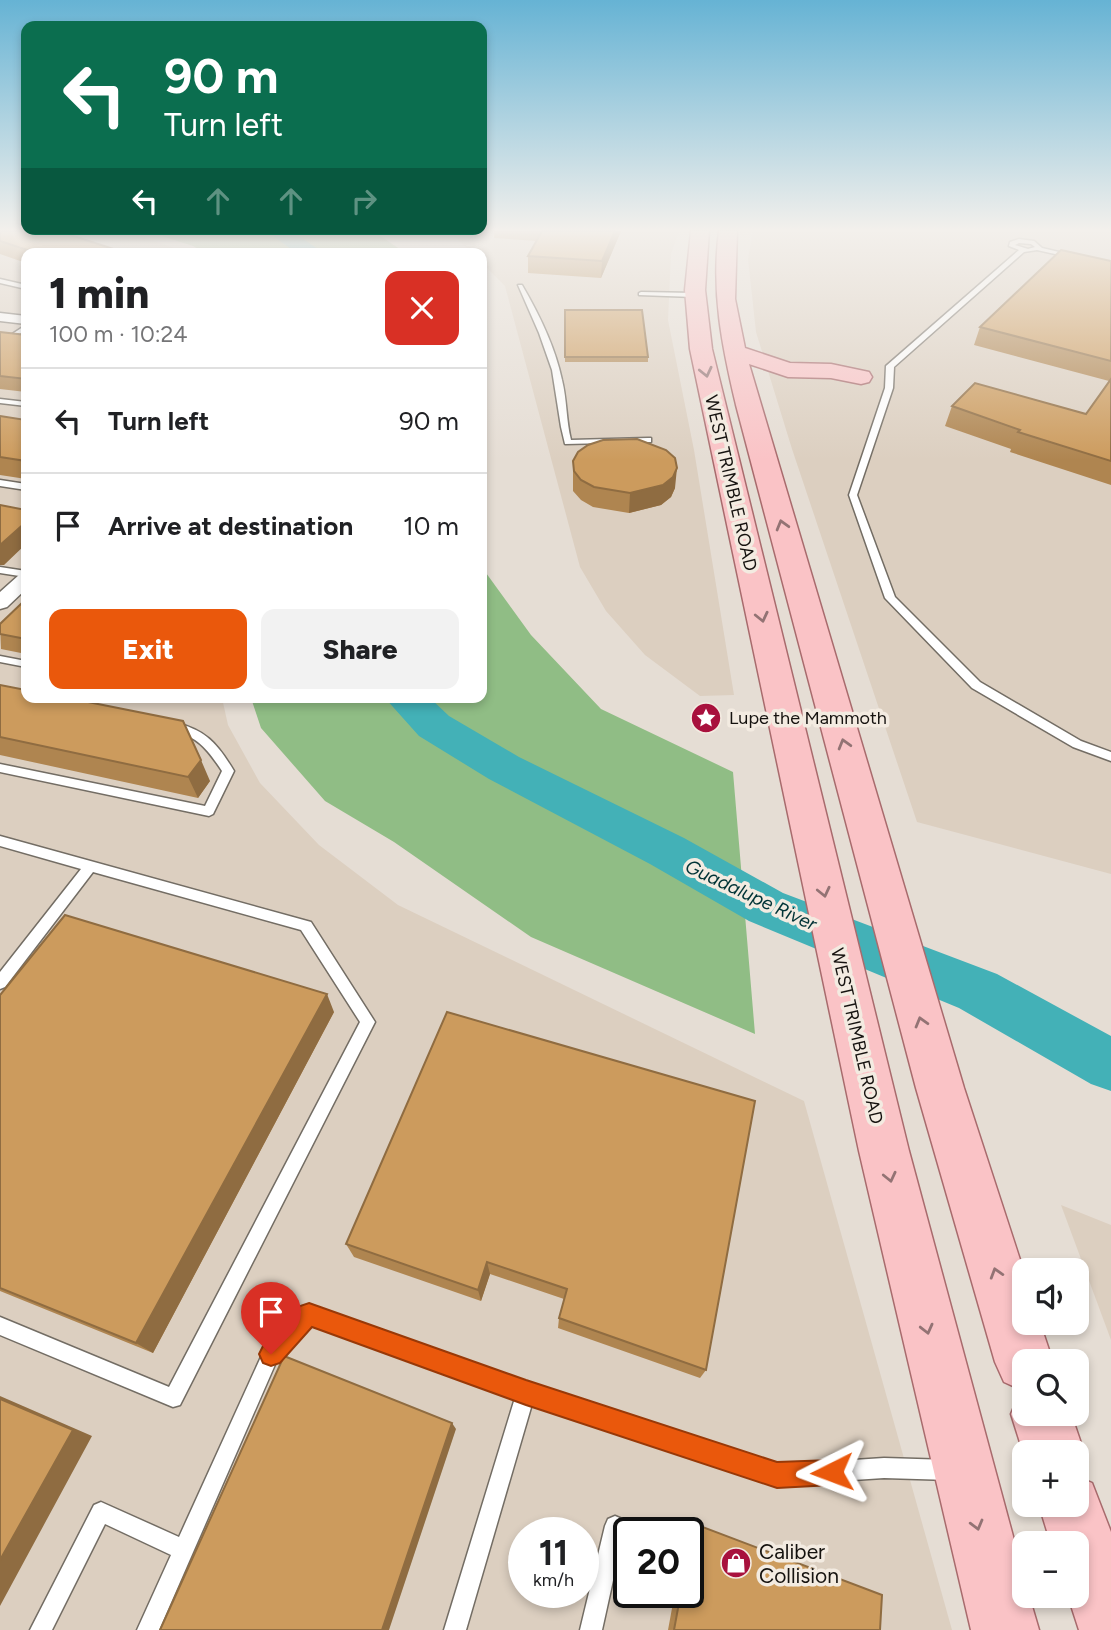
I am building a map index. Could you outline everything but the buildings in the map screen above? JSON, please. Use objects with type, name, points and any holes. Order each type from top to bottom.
[{"type":"main road","name":"WEST TRIMBLE ROAD","points":[[696,307],[701,349],[860,1052],[962,1471],[1005,1630]]},
{"type":"main road","name":"WEST TRIMBLE ROAD","points":[[725,307],[734,352],[764,397],[872,849],[940,1088],[1020,1349]]},
{"type":"main road","points":[[734,352],[788,370],[847,383],[875,378]]},
{"type":"main road","points":[[764,397],[818,377]]},
{"type":"main road","points":[[1089,1549],[1111,1626]]},
{"type":"street","points":[[1,317],[21,319]]},
{"type":"street","points":[[0,603],[21,582]]},
{"type":"lane","points":[[531,307],[559,382],[563,424],[568,442],[648,440]]},
{"type":"lane","points":[[951,307],[875,378],[889,388],[853,495],[890,598],[976,685],[1077,744],[1111,757]]},
{"type":"lane","points":[[5,341],[21,330]]},
{"type":"lane","points":[[0,401],[21,403]]},
{"type":"lane","points":[[0,482],[21,485]]},
{"type":"lane","points":[[0,570],[21,576]]},
{"type":"lane","points":[[0,659],[21,663]]},
{"type":"lane","points":[[0,768],[209,811],[228,771],[208,742],[195,731],[156,723]]},
{"type":"lane","points":[[0,841],[306,926],[368,1022],[173,1398],[0,1326]]},
{"type":"lane","points":[[0,983],[89,866]]},
{"type":"lane","points":[[148,1630],[271,1354],[309,1314],[526,1393],[777,1475],[884,1468],[962,1471]]},
{"type":"lane","points":[[455,1630],[526,1393]]},
{"type":"lane","points":[[41,1630],[101,1512],[184,1549]]},
{"type":"lane","points":[[591,1630],[613,1536]]},
{"type":"shaded area","points":[[0,307],[21,307],[21,703],[223,703],[228,725],[260,783],[319,845],[398,905],[804,1101],[952,1630],[0,1630]]},
{"type":"shaded area","points":[[511,307],[669,307],[668,320],[694,450],[734,695],[700,696],[645,655],[606,611],[580,567]]},
{"type":"shaded area","points":[[753,307],[1111,307],[1111,874],[917,822],[792,449],[756,332]]},
{"type":"shaded area","points":[[1061,1205],[1111,1225],[1111,1340],[1089,1281],[1089,1258],[1081,1258]]},
{"type":"green space","points":[[487,574],[531,635],[601,709],[733,772],[755,1034],[531,937],[394,842],[325,801],[261,728],[253,703],[487,703]]},
{"type":"waterway","name":"Guadalupe River","points":[[410,703],[434,726],[504,768],[667,851],[766,907],[978,991],[1111,1065]]},
{"type":"place","name":"Lupe the Mammoth","points":[[706,718]]},
{"type":"place","name":"Caliber Collision","points":[[736,1563]]},
{"type":"route","points":[[271,1354],[309,1314],[526,1393],[777,1475],[832,1472]]}]
